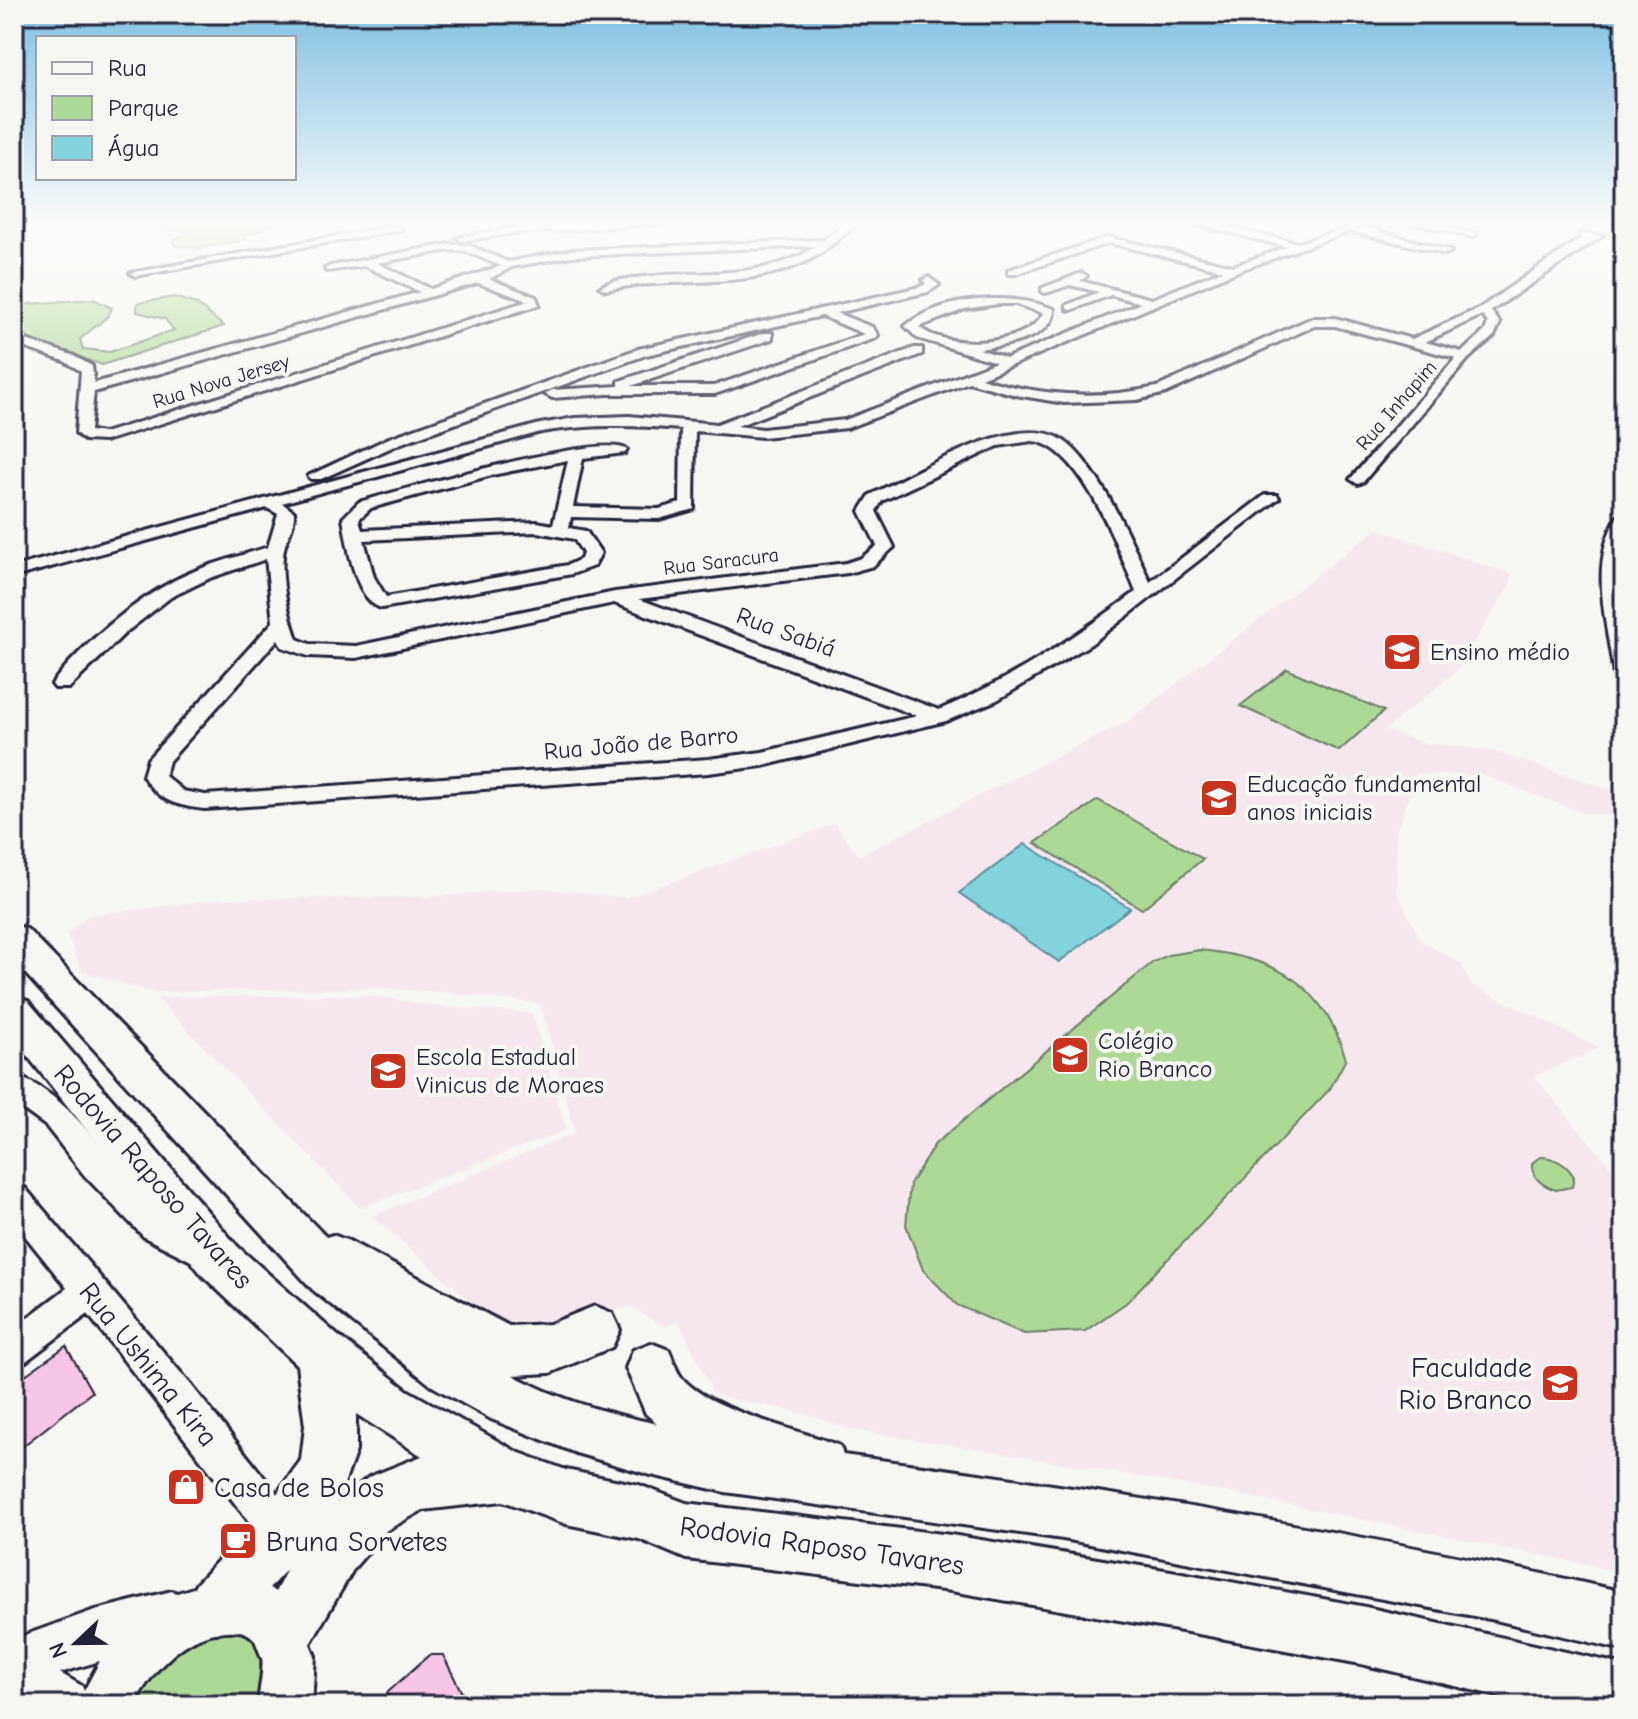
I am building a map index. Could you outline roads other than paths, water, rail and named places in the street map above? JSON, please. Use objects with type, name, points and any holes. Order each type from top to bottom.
[{"type":"highway","points":[[14,938],[330,1274],[450,1368],[509,1401],[576,1427],[651,1449],[725,1465],[1078,1515],[1495,1591],[1624,1621]]},
{"type":"highway","name":"Rodovia Raposo Tavares","points":[[14,1011],[220,1261],[319,1352],[389,1408],[503,1474],[566,1497],[639,1512],[686,1531],[951,1563],[1171,1600],[1361,1635],[1624,1695]]},
{"type":"highway","points":[[286,1230],[503,1349],[523,1354],[543,1352],[595,1330]]},
{"type":"highway","points":[[199,1609],[282,1532],[318,1483],[330,1453],[328,1388],[319,1352]]},
{"type":"highway","points":[[651,1368],[664,1396],[695,1421],[897,1491]]},
{"type":"highway","points":[[289,1682],[331,1551],[363,1513],[391,1494],[414,1485],[503,1474]]},
{"type":"main road","points":[[14,1665],[105,1631],[232,1603],[259,1610],[271,1619],[289,1682]]},
{"type":"main road","points":[[105,1705],[129,1661],[154,1634],[199,1609]]},
{"type":"main road","points":[[14,1683],[63,1705]]},
{"type":"street","points":[[14,340],[82,365],[89,374],[88,389],[390,303]]},
{"type":"street","name":"Rua Nova Jersey","points":[[88,389],[83,433],[89,437],[116,435],[534,303]]},
{"type":"street","points":[[268,502],[394,441],[657,348],[871,303]]},
{"type":"street","points":[[976,303],[911,326],[921,335],[1008,362]]},
{"type":"street","points":[[962,347],[1007,342],[1042,323],[1051,313],[1028,303]]},
{"type":"street","points":[[1071,307],[1081,303]]},
{"type":"street","points":[[14,572],[540,428],[602,419],[784,433],[847,424],[969,378],[1148,303]]},
{"type":"street","points":[[1413,343],[1494,303]]},
{"type":"street","name":"Rua Inhapim","points":[[1358,479],[1464,356],[1493,328],[1491,316],[1484,310]]},
{"type":"street","points":[[510,400],[607,390],[715,390],[872,335],[868,330],[827,314],[607,390]]},
{"type":"street","points":[[969,378],[1039,397],[1136,397],[1161,390],[1312,322],[1335,322],[1464,356]]},
{"type":"street","points":[[714,430],[918,351]]},
{"type":"street","points":[[354,535],[670,513],[688,506],[688,426]]},
{"type":"street","name":"Rua Saracura","points":[[281,625],[289,643],[308,650],[356,652],[615,597],[848,568],[867,562],[886,547],[868,511],[876,498],[993,443],[1026,437],[1053,440],[1072,457],[1115,523],[1146,594]]},
{"type":"street","points":[[563,521],[580,535],[592,553],[588,562],[382,603],[371,592],[354,535],[352,513],[365,505],[510,465],[577,453],[620,450]]},
{"type":"street","points":[[563,521],[577,453]]},
{"type":"street","name":"Rua João de Barro","points":[[281,625],[159,759],[154,776],[161,790],[176,798],[205,802],[708,766],[762,759],[939,717],[990,696],[1084,640],[1271,498]]},
{"type":"street","points":[[268,502],[286,512],[287,528],[275,550],[281,625]]},
{"type":"street","points":[[580,535],[608,515]]},
{"type":"street","points":[[1624,519],[1615,540],[1610,566],[1624,675]]},
{"type":"street","points":[[62,684],[96,651],[179,585],[275,550]]},
{"type":"street","name":"Rua Sabiá","points":[[615,597],[939,717]]},
{"type":"street","points":[[14,1087],[57,1117],[96,1167],[155,1227],[220,1261]]},
{"type":"street","name":"Rua Ushima Kira","points":[[14,1198],[282,1532]]},
{"type":"street","points":[[14,1349],[91,1291]]},
{"type":"water","points":[[1025,844],[1130,908],[1059,962],[959,893]]},
{"type":"place","name":"Ensino médio","points":[[1402,652]]},
{"type":"place","name":"Educação fundamental anos iniciais","points":[[1219,798]]},
{"type":"place","name":"Colégio Rio Branco","points":[[1070,1055]]},
{"type":"place","name":"Escola Estadual Vinicus de Moraes","points":[[388,1071]]},
{"type":"place","name":"Faculdade Rio Branco","points":[[1560,1383]]},
{"type":"place","name":"Casa de Bolos","points":[[186,1487]]},
{"type":"place","name":"Bruna Sorvetes","points":[[238,1541]]}]
